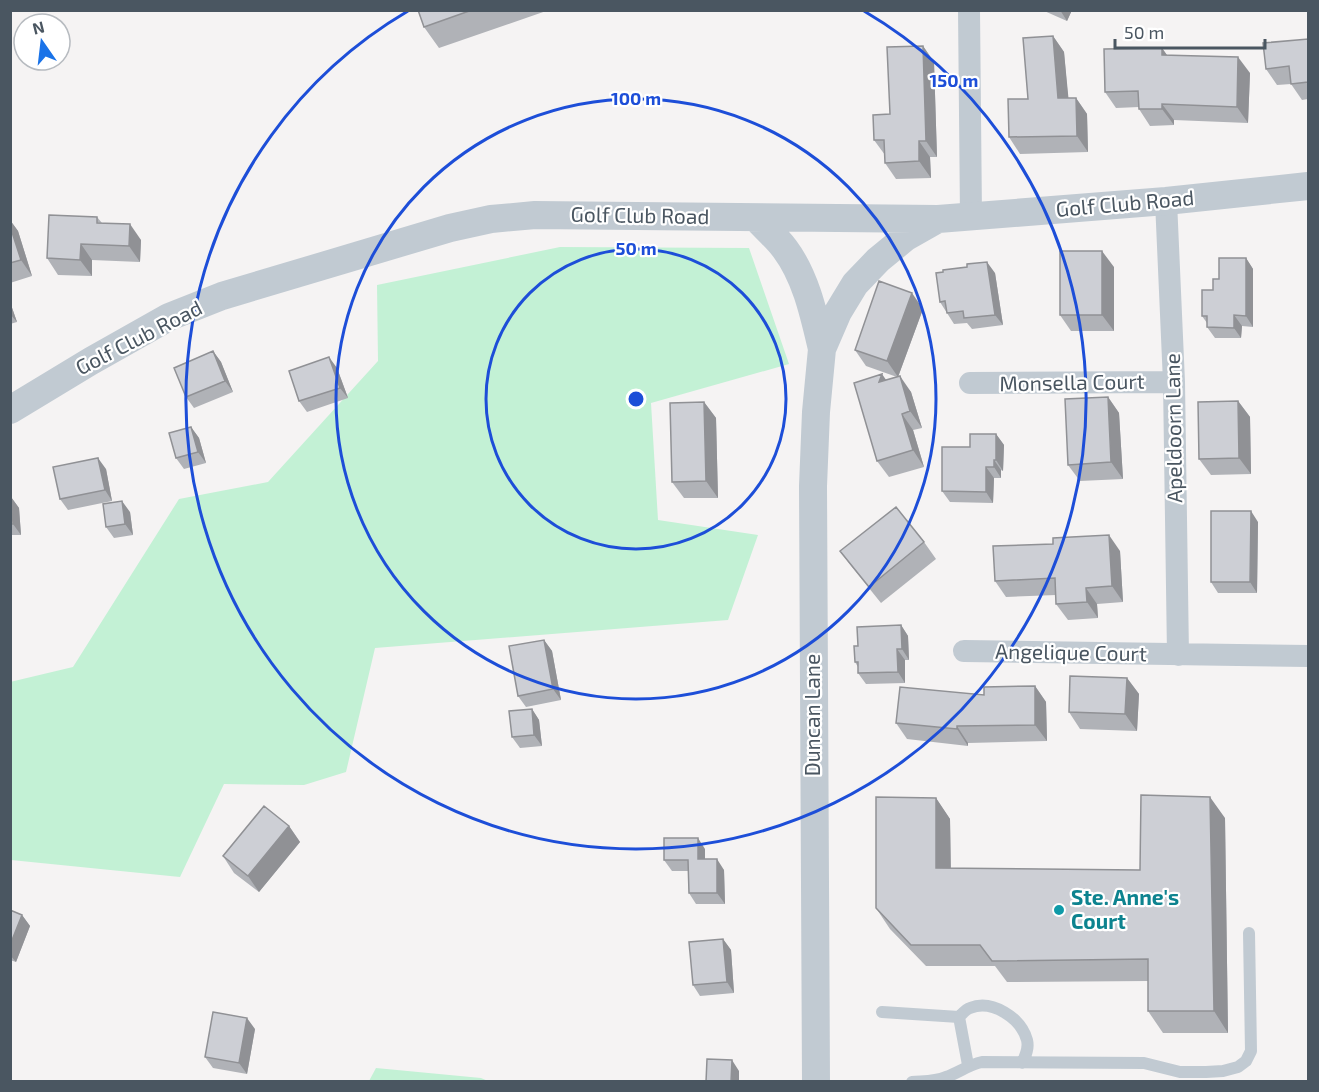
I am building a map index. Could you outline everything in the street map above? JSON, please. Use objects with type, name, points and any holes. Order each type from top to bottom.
[{"type":"street","points":[[969,10],[971,217]]},
{"type":"street","name":"Golf Club Road","points":[[10,410],[169,317],[222,296],[450,228],[491,219],[535,215],[938,219],[1166,201],[1308,186]]},
{"type":"street","name":"Apeldoorn Lane","points":[[1166,201],[1174,382],[1178,656]]},
{"type":"street","points":[[756,218],[785,249],[802,280],[822,349]]},
{"type":"street","points":[[822,349],[838,312],[855,284],[878,260],[906,237],[938,219]]},
{"type":"street","name":"Duncan Lane","points":[[816,1082],[813,486],[816,412],[822,349]]},
{"type":"street","name":"Monsella Court","points":[[970,384],[1174,382]]},
{"type":"street","name":"Angelique Court","points":[[964,651],[1308,657]]},
{"type":"lane","points":[[912,1082],[934,1081],[948,1077],[968,1065],[982,1062],[1144,1063],[1180,1072],[1223,1071],[1238,1067],[1246,1061],[1251,1051],[1249,933]]},
{"type":"lane","points":[[882,1012],[959,1017],[968,1008],[982,1005],[997,1008],[1021,1027],[1027,1041],[1027,1053],[1022,1063]]},
{"type":"lane","points":[[959,1017],[968,1065]]},
{"type":"green space","points":[[560,247],[749,248],[789,364],[651,403],[658,520],[758,535],[728,620],[375,648],[346,772],[304,785],[224,784],[180,877],[11,860],[10,682],[73,667],[179,499],[268,482],[378,361],[377,285]]},
{"type":"green space","points":[[376,1068],[481,1078],[488,1081],[369,1081]]},
{"type":"building","points":[[418,10],[472,10],[424,27]]},
{"type":"building","points":[[1053,36],[1058,98],[1076,98],[1077,136],[1009,137],[1008,99],[1028,99],[1023,38]]},
{"type":"building","points":[[1308,39],[1308,82],[1291,84],[1289,66],[1266,69],[1263,43]]},
{"type":"building","points":[[923,46],[926,141],[919,141],[919,161],[885,163],[884,140],[874,140],[873,115],[890,114],[887,47]]},
{"type":"building","points":[[1162,48],[1162,55],[1238,57],[1237,107],[1162,104],[1162,109],[1139,109],[1138,91],[1105,92],[1104,49]]},
{"type":"building","points":[[49,215],[97,217],[97,223],[130,224],[129,246],[81,244],[80,260],[47,258]]},
{"type":"building","points":[[10,226],[21,260],[10,263]]},
{"type":"building","points":[[1060,251],[1102,251],[1102,315],[1060,315]]},
{"type":"building","points":[[1219,258],[1246,258],[1246,316],[1234,315],[1234,328],[1207,327],[1207,316],[1202,316],[1202,290],[1213,290],[1213,279],[1219,279]]},
{"type":"building","points":[[987,262],[995,315],[964,318],[963,311],[947,313],[945,301],[940,302],[936,273],[967,267],[967,264]]},
{"type":"building","points":[[879,281],[912,293],[887,361],[855,350]]},
{"type":"building","points":[[213,351],[225,381],[186,397],[174,368]]},
{"type":"building","points":[[329,357],[340,388],[299,401],[289,371]]},
{"type":"building","points":[[882,374],[879,382],[900,376],[910,411],[902,414],[913,450],[877,461],[854,383]]},
{"type":"building","points":[[1108,397],[1111,462],[1068,465],[1065,399]]},
{"type":"building","points":[[1238,401],[1239,458],[1199,459],[1198,402]]},
{"type":"building","points":[[704,402],[706,481],[672,482],[670,403]]},
{"type":"building","points":[[191,427],[198,452],[176,458],[169,433]]},
{"type":"building","points":[[970,434],[996,434],[996,460],[994,460],[994,467],[986,467],[986,492],[942,491],[942,447],[970,447]]},
{"type":"building","points":[[98,458],[105,490],[60,499],[53,467]]},
{"type":"building","points":[[11,497],[13,524],[10,524]]},
{"type":"building","points":[[122,501],[125,524],[106,527],[103,504]]},
{"type":"building","points":[[896,507],[924,542],[869,587],[840,551]]},
{"type":"building","points":[[1211,511],[1251,511],[1250,582],[1211,582]]},
{"type":"building","points":[[1109,535],[1112,586],[1086,588],[1087,602],[1056,604],[1055,578],[995,581],[993,546],[1053,544],[1053,538]]},
{"type":"building","points":[[901,625],[902,649],[897,649],[898,672],[858,673],[854,646],[858,646],[857,627]]},
{"type":"building","points":[[544,640],[553,689],[518,696],[509,646]]},
{"type":"building","points":[[1070,676],[1127,678],[1125,714],[1069,712]]},
{"type":"building","points":[[1035,686],[1035,725],[957,726],[957,729],[896,723],[900,687],[984,695],[984,687]]},
{"type":"building","points":[[532,709],[534,735],[512,737],[509,711]]},
{"type":"building","name":"Ste. Anne's Court","points":[[1141,795],[1210,797],[1214,1011],[1148,1011],[1148,959],[992,961],[980,945],[911,945],[876,908],[876,797],[936,798],[936,868],[1140,870]]},
{"type":"building","points":[[264,806],[289,826],[248,876],[223,856]]},
{"type":"building","points":[[664,838],[698,838],[698,859],[717,859],[717,893],[689,893],[688,860],[664,860]]},
{"type":"building","points":[[10,910],[22,915],[10,945]]},
{"type":"building","points":[[723,939],[727,982],[693,985],[689,942]]},
{"type":"building","points":[[213,1012],[247,1018],[239,1063],[205,1057]]},
{"type":"building","points":[[707,1059],[732,1060],[731,1082],[706,1082]]},
{"type":"place","name":"Ste. Anne's Court","points":[[1059,910]]}]
